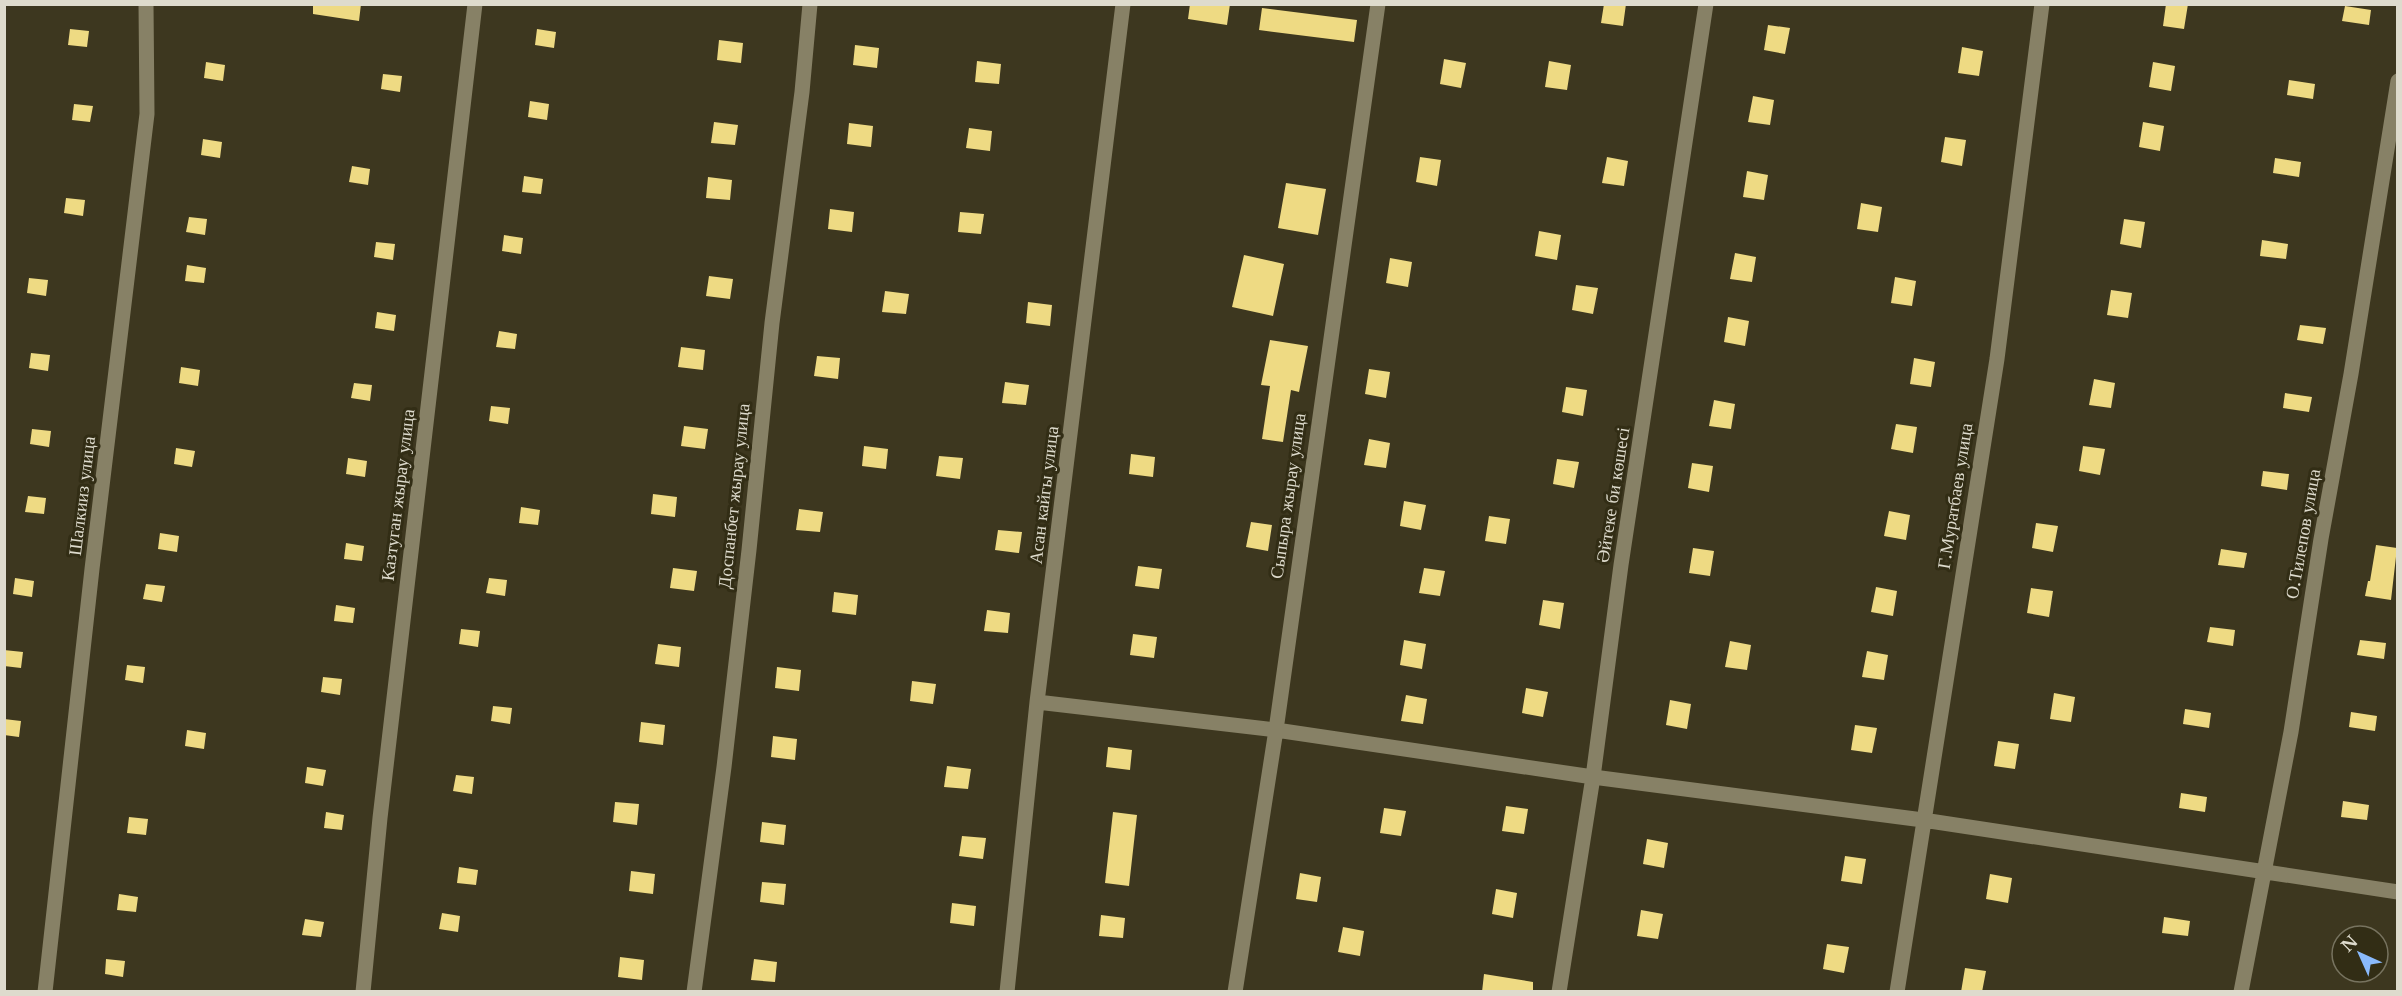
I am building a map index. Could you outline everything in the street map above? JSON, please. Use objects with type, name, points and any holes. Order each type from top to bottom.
[{"type":"street","name":"Шалкииз улица","points":[[45,992],[82,651],[147,114],[146,4]]},
{"type":"street","name":"Казтуган жырау улица","points":[[363,992],[380,818],[475,4]]},
{"type":"street","name":"Доспанбет жырау улица","points":[[694,992],[740,630],[771,323],[802,92],[810,4]]},
{"type":"street","name":"Асан кайгы улица","points":[[1007,992],[1037,702],[1123,4]]},
{"type":"street","name":"Сыпыра жырау улица","points":[[1235,992],[1276,730],[1378,4]]},
{"type":"street","name":"Әйтеке би көшесі","points":[[1559,992],[1593,777],[1621,565],[1706,4]]},
{"type":"street","name":"Г.Муратбаев улица","points":[[1897,992],[1997,359],[2042,4]]},
{"type":"street","name":"О.Тилепов улица","points":[[2241,992],[2291,732],[2321,539],[2353,363],[2397,81]]},
{"type":"street","points":[[1037,702],[1276,730],[1593,777],[1923,820],[2397,892]]},
{"type":"building","points":[[313,4],[361,4],[359,21],[313,14]]},
{"type":"building","points":[[1190,4],[1230,4],[1227,25],[1188,19]]},
{"type":"building","points":[[1604,4],[1626,4],[1623,26],[1601,23]]},
{"type":"building","points":[[2166,4],[2188,4],[2184,29],[2163,26]]},
{"type":"building","points":[[2345,6],[2371,10],[2369,25],[2342,21]]},
{"type":"building","points":[[1262,8],[1357,20],[1354,42],[1259,30]]},
{"type":"building","points":[[1768,25],[1790,28],[1785,54],[1764,50]]},
{"type":"building","points":[[70,29],[89,31],[87,47],[68,45]]},
{"type":"building","points":[[537,29],[556,32],[554,48],[535,45]]},
{"type":"building","points":[[719,40],[743,43],[741,63],[717,60]]},
{"type":"building","points":[[855,45],[879,48],[877,68],[853,65]]},
{"type":"building","points":[[1962,47],[1983,51],[1979,76],[1958,73]]},
{"type":"building","points":[[1444,59],[1466,63],[1461,88],[1440,84]]},
{"type":"building","points":[[977,61],[1001,64],[999,84],[975,82]]},
{"type":"building","points":[[1549,61],[1571,65],[1567,90],[1545,87]]},
{"type":"building","points":[[206,62],[225,65],[223,81],[204,78]]},
{"type":"building","points":[[2153,62],[2175,66],[2171,91],[2149,87]]},
{"type":"building","points":[[383,74],[402,76],[400,92],[381,89]]},
{"type":"building","points":[[2289,80],[2315,84],[2313,99],[2287,95]]},
{"type":"building","points":[[1753,96],[1774,100],[1770,125],[1748,122]]},
{"type":"building","points":[[530,101],[549,104],[547,120],[528,117]]},
{"type":"building","points":[[74,104],[93,106],[90,122],[72,120]]},
{"type":"building","points":[[714,122],[738,125],[735,145],[711,143]]},
{"type":"building","points":[[2143,122],[2164,126],[2160,151],[2139,147]]},
{"type":"building","points":[[849,123],[873,126],[871,147],[847,144]]},
{"type":"building","points":[[969,128],[992,131],[990,151],[966,148]]},
{"type":"building","points":[[1945,137],[1966,140],[1962,166],[1941,162]]},
{"type":"building","points":[[203,139],[222,142],[220,158],[201,155]]},
{"type":"building","points":[[1420,157],[1441,160],[1437,186],[1416,182]]},
{"type":"building","points":[[1607,157],[1628,161],[1624,186],[1602,183]]},
{"type":"building","points":[[2275,158],[2301,162],[2299,177],[2273,173]]},
{"type":"building","points":[[352,166],[370,169],[368,185],[349,182]]},
{"type":"building","points":[[1747,171],[1768,175],[1764,200],[1743,197]]},
{"type":"building","points":[[524,176],[543,179],[541,194],[522,192]]},
{"type":"building","points":[[708,177],[732,180],[730,200],[706,198]]},
{"type":"building","points":[[1286,183],[1326,189],[1318,235],[1278,228]]},
{"type":"building","points":[[66,198],[85,200],[83,216],[64,213]]},
{"type":"building","points":[[1861,203],[1882,207],[1878,232],[1857,229]]},
{"type":"building","points":[[830,209],[854,212],[852,232],[828,229]]},
{"type":"building","points":[[960,212],[984,214],[981,234],[958,232]]},
{"type":"building","points":[[189,217],[207,219],[205,235],[186,232]]},
{"type":"building","points":[[2124,219],[2145,222],[2141,248],[2120,244]]},
{"type":"building","points":[[1539,231],[1561,235],[1557,260],[1535,256]]},
{"type":"building","points":[[504,235],[523,238],[521,254],[502,251]]},
{"type":"building","points":[[2262,240],[2288,244],[2286,259],[2260,256]]},
{"type":"building","points":[[376,242],[395,244],[393,260],[374,257]]},
{"type":"building","points":[[1735,253],[1756,257],[1752,282],[1730,279]]},
{"type":"building","points":[[1244,255],[1284,264],[1273,316],[1232,307]]},
{"type":"building","points":[[1390,258],[1412,262],[1408,287],[1386,283]]},
{"type":"building","points":[[187,265],[206,268],[204,283],[185,281]]},
{"type":"building","points":[[709,276],[733,279],[730,299],[706,296]]},
{"type":"building","points":[[1895,277],[1916,281],[1912,306],[1891,303]]},
{"type":"building","points":[[29,278],[48,280],[46,296],[27,293]]},
{"type":"building","points":[[1576,285],[1598,288],[1593,314],[1572,310]]},
{"type":"building","points":[[2111,290],[2132,293],[2128,318],[2107,315]]},
{"type":"building","points":[[885,291],[909,294],[906,314],[882,312]]},
{"type":"building","points":[[1028,302],[1052,305],[1050,326],[1026,323]]},
{"type":"building","points":[[377,312],[396,315],[394,331],[375,328]]},
{"type":"building","points":[[1728,317],[1749,321],[1745,346],[1724,342]]},
{"type":"building","points":[[2300,325],[2326,328],[2323,344],[2297,340]]},
{"type":"building","points":[[499,331],[517,334],[515,349],[496,347]]},
{"type":"building","points":[[1270,340],[1308,346],[1299,392],[1291,390],[1283,442],[1262,439],[1270,386],[1261,385]]},
{"type":"building","points":[[681,347],[705,350],[703,370],[678,367]]},
{"type":"building","points":[[31,353],[50,355],[48,371],[29,368]]},
{"type":"building","points":[[817,356],[840,358],[838,379],[814,376]]},
{"type":"building","points":[[1914,358],[1935,362],[1931,387],[1910,384]]},
{"type":"building","points":[[181,367],[200,370],[198,386],[179,383]]},
{"type":"building","points":[[1369,369],[1390,372],[1386,398],[1365,394]]},
{"type":"building","points":[[2094,379],[2115,383],[2111,408],[2089,405]]},
{"type":"building","points":[[1005,382],[1029,385],[1026,405],[1002,403]]},
{"type":"building","points":[[354,383],[372,385],[370,401],[351,398]]},
{"type":"building","points":[[1566,387],[1587,390],[1583,416],[1562,412]]},
{"type":"building","points":[[2285,393],[2312,397],[2309,412],[2283,408]]},
{"type":"building","points":[[1714,400],[1735,404],[1731,429],[1709,426]]},
{"type":"building","points":[[491,406],[510,408],[508,424],[489,421]]},
{"type":"building","points":[[1896,424],[1917,427],[1913,453],[1891,449]]},
{"type":"building","points":[[684,426],[708,429],[705,449],[681,446]]},
{"type":"building","points":[[32,429],[51,431],[49,447],[30,444]]},
{"type":"building","points":[[1369,439],[1390,443],[1386,468],[1364,465]]},
{"type":"building","points":[[864,446],[888,449],[886,469],[862,466]]},
{"type":"building","points":[[2083,446],[2105,449],[2100,475],[2079,471]]},
{"type":"building","points":[[176,448],[195,451],[192,467],[174,464]]},
{"type":"building","points":[[1131,454],[1155,457],[1153,477],[1129,474]]},
{"type":"building","points":[[939,456],[963,458],[960,479],[936,476]]},
{"type":"building","points":[[348,458],[367,461],[365,477],[346,474]]},
{"type":"building","points":[[1557,459],[1579,462],[1574,488],[1553,484]]},
{"type":"building","points":[[1692,463],[1713,466],[1709,492],[1688,488]]},
{"type":"building","points":[[2263,471],[2289,474],[2287,490],[2261,486]]},
{"type":"building","points":[[653,494],[677,497],[675,517],[651,514]]},
{"type":"building","points":[[28,496],[46,498],[44,514],[25,512]]},
{"type":"building","points":[[1404,501],[1426,505],[1421,530],[1400,526]]},
{"type":"building","points":[[521,507],[540,510],[538,525],[519,523]]},
{"type":"building","points":[[799,509],[823,512],[820,532],[796,530]]},
{"type":"building","points":[[1889,511],[1910,515],[1906,540],[1884,536]]},
{"type":"building","points":[[1489,516],[1510,519],[1506,544],[1485,541]]},
{"type":"building","points":[[1251,522],[1272,525],[1268,551],[1246,547]]},
{"type":"building","points":[[2036,523],[2058,526],[2053,552],[2032,548]]},
{"type":"building","points":[[998,530],[1022,532],[1019,553],[995,550]]},
{"type":"building","points":[[160,533],[179,536],[177,552],[158,549]]},
{"type":"building","points":[[346,543],[364,546],[362,561],[344,559]]},
{"type":"building","points":[[2376,545],[2397,548],[2391,600],[2365,596]]},
{"type":"building","points":[[1693,548],[1714,551],[1710,576],[1689,573]]},
{"type":"building","points":[[2221,549],[2247,553],[2244,568],[2218,565]]},
{"type":"building","points":[[1138,566],[1162,569],[1159,589],[1135,586]]},
{"type":"building","points":[[673,568],[697,571],[694,591],[670,588]]},
{"type":"building","points":[[1424,568],[1445,571],[1440,596],[1419,593]]},
{"type":"building","points":[[15,578],[34,581],[32,597],[13,594]]},
{"type":"building","points":[[489,578],[507,580],[505,596],[486,593]]},
{"type":"building","points":[[146,584],[165,586],[162,602],[143,599]]},
{"type":"building","points":[[1876,587],[1897,591],[1893,616],[1871,612]]},
{"type":"building","points":[[2031,588],[2053,591],[2049,617],[2027,613]]},
{"type":"building","points":[[834,592],[858,595],[856,615],[832,612]]},
{"type":"building","points":[[1543,600],[1564,603],[1560,629],[1539,625]]},
{"type":"building","points":[[336,605],[355,608],[353,623],[334,621]]},
{"type":"building","points":[[987,610],[1010,613],[1008,633],[984,631]]},
{"type":"building","points":[[2210,627],[2235,630],[2233,646],[2207,642]]},
{"type":"building","points":[[461,629],[480,631],[478,647],[459,644]]},
{"type":"building","points":[[1133,634],[1157,637],[1154,658],[1130,655]]},
{"type":"building","points":[[1404,640],[1426,644],[1422,669],[1400,665]]},
{"type":"building","points":[[2360,640],[2386,643],[2384,659],[2357,655]]},
{"type":"building","points":[[1730,641],[1751,645],[1747,670],[1725,667]]},
{"type":"building","points":[[658,644],[681,647],[679,667],[655,664]]},
{"type":"building","points":[[4,650],[23,652],[21,668],[4,666]]},
{"type":"building","points":[[1867,651],[1888,655],[1884,680],[1862,677]]},
{"type":"building","points":[[127,665],[145,667],[143,683],[125,680]]},
{"type":"building","points":[[777,667],[801,670],[799,691],[775,688]]},
{"type":"building","points":[[323,677],[342,679],[340,695],[321,692]]},
{"type":"building","points":[[912,681],[936,684],[933,704],[910,701]]},
{"type":"building","points":[[1526,688],[1548,692],[1543,717],[1522,713]]},
{"type":"building","points":[[2054,693],[2075,697],[2071,722],[2050,719]]},
{"type":"building","points":[[1406,695],[1427,699],[1423,724],[1401,721]]},
{"type":"building","points":[[1670,700],[1691,704],[1687,729],[1666,725]]},
{"type":"building","points":[[493,706],[512,708],[510,724],[491,721]]},
{"type":"building","points":[[2185,709],[2211,713],[2209,728],[2183,724]]},
{"type":"building","points":[[2351,712],[2377,716],[2375,731],[2349,727]]},
{"type":"building","points":[[4,719],[21,721],[19,737],[4,735]]},
{"type":"building","points":[[641,722],[665,725],[663,745],[639,742]]},
{"type":"building","points":[[1855,725],[1877,728],[1872,753],[1851,750]]},
{"type":"building","points":[[187,730],[206,733],[204,749],[185,746]]},
{"type":"building","points":[[773,736],[797,739],[795,760],[771,757]]},
{"type":"building","points":[[1998,741],[2019,744],[2015,769],[1994,766]]},
{"type":"building","points":[[1108,747],[1132,750],[1130,770],[1106,767]]},
{"type":"building","points":[[947,766],[971,769],[968,789],[944,787]]},
{"type":"building","points":[[307,767],[326,770],[323,786],[305,783]]},
{"type":"building","points":[[456,775],[474,777],[472,794],[453,791]]},
{"type":"building","points":[[2181,793],[2207,797],[2205,812],[2179,808]]},
{"type":"building","points":[[2343,801],[2369,805],[2367,820],[2341,817]]},
{"type":"building","points":[[615,802],[639,804],[637,825],[613,822]]},
{"type":"building","points":[[1506,806],[1528,809],[1524,834],[1502,831]]},
{"type":"building","points":[[1384,808],[1406,811],[1401,836],[1380,833]]},
{"type":"building","points":[[326,812],[344,815],[342,830],[324,828]]},
{"type":"building","points":[[1113,812],[1137,815],[1129,886],[1105,883]]},
{"type":"building","points":[[129,817],[148,819],[146,835],[127,833]]},
{"type":"building","points":[[762,822],[786,825],[784,845],[760,842]]},
{"type":"building","points":[[962,836],[986,838],[983,859],[959,856]]},
{"type":"building","points":[[1647,839],[1668,843],[1664,868],[1643,864]]},
{"type":"building","points":[[1845,856],[1866,859],[1862,884],[1841,881]]},
{"type":"building","points":[[459,867],[478,870],[476,885],[457,883]]},
{"type":"building","points":[[631,871],[655,874],[653,894],[629,891]]},
{"type":"building","points":[[1300,873],[1321,877],[1317,902],[1296,899]]},
{"type":"building","points":[[1990,874],[2012,878],[2008,903],[1986,899]]},
{"type":"building","points":[[762,882],[786,884],[784,905],[760,902]]},
{"type":"building","points":[[1496,889],[1517,893],[1513,918],[1492,914]]},
{"type":"building","points":[[119,894],[138,897],[136,912],[117,910]]},
{"type":"building","points":[[952,903],[976,906],[974,926],[950,923]]},
{"type":"building","points":[[1641,910],[1663,914],[1658,939],[1637,936]]},
{"type":"building","points":[[442,913],[460,916],[458,932],[439,929]]},
{"type":"building","points":[[1101,915],[1125,918],[1123,938],[1099,936]]},
{"type":"building","points":[[2164,917],[2190,921],[2188,936],[2162,933]]},
{"type":"building","points":[[305,919],[324,922],[321,937],[302,935]]},
{"type":"building","points":[[1343,927],[1364,931],[1360,956],[1338,952]]},
{"type":"building","points":[[1827,944],[1849,947],[1844,973],[1823,969]]},
{"type":"building","points":[[620,957],[644,960],[642,980],[618,977]]},
{"type":"building","points":[[106,959],[125,961],[123,977],[105,974]]},
{"type":"building","points":[[754,959],[777,962],[775,982],[751,980]]},
{"type":"building","points":[[1965,968],[1986,971],[1982,992],[1961,992]]},
{"type":"building","points":[[1484,974],[1533,982],[1533,992],[1482,992]]}]
